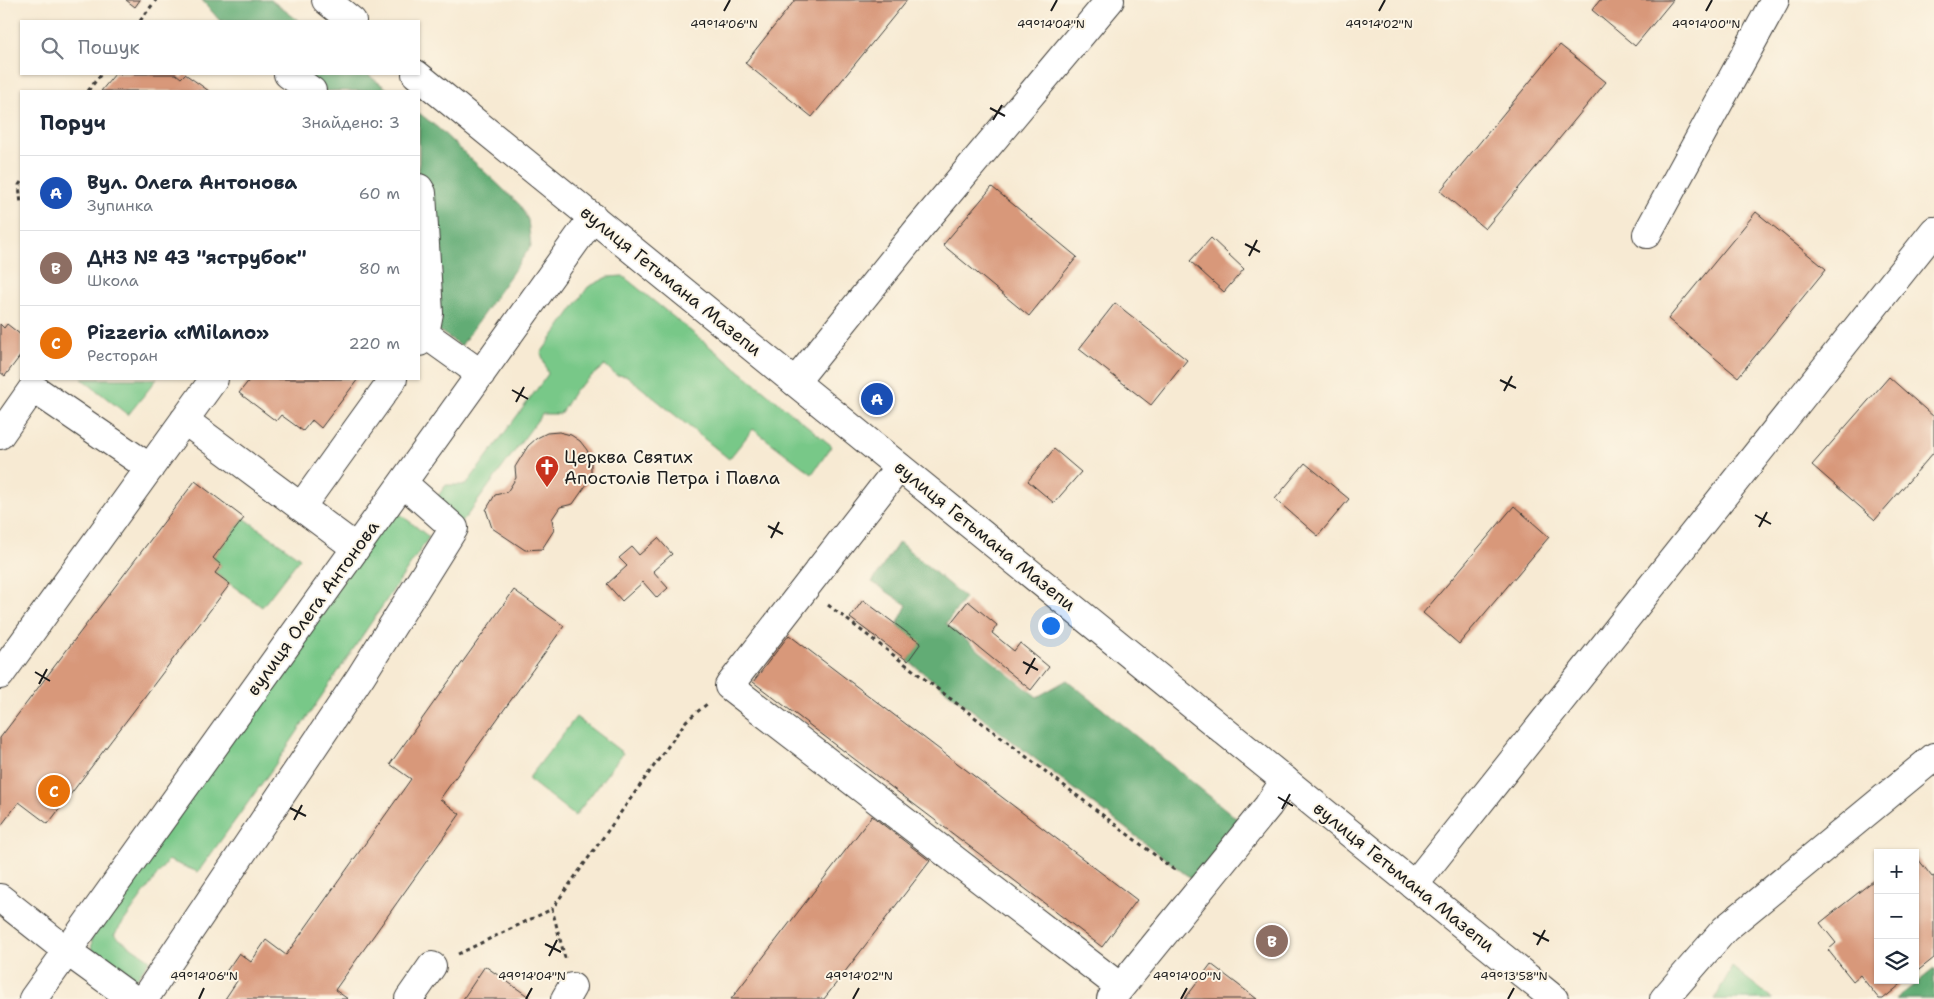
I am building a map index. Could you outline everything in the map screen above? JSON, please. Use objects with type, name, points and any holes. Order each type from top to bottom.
[{"type":"main road","points":[[326,0],[351,20]]},
{"type":"main road","points":[[795,382],[920,227],[1110,0]]},
{"type":"main road","points":[[1647,234],[1775,0]]},
{"type":"main road","points":[[289,75],[311,90]]},
{"type":"main road","name":"вулиця Гетьмана Мазепи","points":[[417,75],[1554,999]]},
{"type":"main road","points":[[420,190],[422,193],[429,313],[422,338],[481,374]]},
{"type":"main road","name":"вулиця Олега Антонова","points":[[33,999],[593,217]]},
{"type":"main road","points":[[1414,885],[1934,231]]},
{"type":"main road","points":[[5,658],[150,468],[213,380]]},
{"type":"main road","points":[[301,507],[392,380]]},
{"type":"main road","points":[[0,435],[33,388],[150,468]]},
{"type":"main road","points":[[184,420],[356,548]]},
{"type":"main road","points":[[900,467],[729,686],[1116,993],[1268,806],[1285,780]]},
{"type":"main road","points":[[144,999],[361,676],[454,528],[403,483]]},
{"type":"main road","points":[[1664,999],[1725,929],[1934,757]]},
{"type":"main road","points":[[0,898],[67,951],[133,999]]},
{"type":"main road","points":[[409,999],[432,966]]},
{"type":"path","points":[[141,20],[156,0]]},
{"type":"path","points":[[89,90],[100,75]]},
{"type":"path","points":[[806,587],[1199,889]]},
{"type":"path","points":[[432,966],[552,909],[686,722],[729,686]]},
{"type":"path","points":[[552,909],[569,993]]},
{"type":"green space","points":[[202,0],[271,0],[298,20],[219,20]]},
{"type":"green space","points":[[289,75],[368,75],[389,90],[311,90]]},
{"type":"green space","points":[[420,114],[438,128],[520,205],[528,220],[531,246],[461,346],[435,328],[420,197]]},
{"type":"green space","points":[[623,276],[832,446],[812,474],[753,429],[729,459],[627,376],[616,375],[605,365],[575,390],[560,414],[542,414],[466,517],[454,528],[430,507],[446,485],[466,485],[548,374],[541,353],[588,287],[608,277]]},
{"type":"green space","points":[[83,380],[156,380],[128,415]]},
{"type":"green space","points":[[394,509],[429,537],[273,768],[198,872],[168,860],[114,935],[150,960],[134,982],[123,987],[91,963],[92,933]]},
{"type":"green space","points":[[244,518],[300,558],[262,607],[215,573],[221,565],[213,558]]},
{"type":"green space","points":[[899,542],[965,598],[946,624],[1037,697],[1067,680],[1240,821],[1198,884],[908,661],[920,643],[897,625],[907,605],[872,582]]},
{"type":"green space","points":[[576,717],[623,753],[575,816],[528,779]]},
{"type":"green space","points":[[1732,967],[1773,999],[1715,999]]},
{"type":"green space","points":[[1934,969],[1934,999],[1896,999],[1915,984],[1919,984],[1919,981]]},
{"type":"building","points":[[126,0],[140,0],[135,7]]},
{"type":"building","points":[[795,0],[907,0],[812,117],[745,63]]},
{"type":"building","points":[[1600,0],[1673,0],[1635,46],[1592,10]]},
{"type":"building","points":[[1560,45],[1606,82],[1485,229],[1440,191]]},
{"type":"building","points":[[114,75],[177,75],[181,78],[186,75],[208,90],[102,90]]},
{"type":"building","points":[[992,187],[1077,257],[1029,316],[943,245]]},
{"type":"building","points":[[1756,212],[1826,269],[1738,377],[1668,319]]},
{"type":"building","points":[[1211,238],[1244,269],[1224,292],[1190,261]]},
{"type":"building","points":[[1115,303],[1187,360],[1151,405],[1079,349]]},
{"type":"building","points":[[0,324],[4,328],[7,324],[20,334],[20,356],[5,376],[0,372]]},
{"type":"building","points":[[1889,377],[1934,417],[1934,452],[1875,520],[1812,465]]},
{"type":"building","points":[[249,380],[357,380],[321,428],[312,420],[303,431],[281,415],[276,421],[239,393]]},
{"type":"building","name":"Церква Святих Апостолів Петра і Павла","points":[[559,432],[571,435],[580,441],[587,450],[591,461],[591,473],[587,484],[573,504],[560,507],[552,519],[554,530],[542,549],[525,550],[492,528],[486,510],[495,495],[507,492],[516,478],[515,467],[528,446],[537,438],[547,433]]},
{"type":"building","points":[[1054,449],[1081,472],[1054,503],[1028,481]]},
{"type":"building","points":[[1305,463],[1349,499],[1318,536],[1275,499]]},
{"type":"building","points":[[195,481],[244,518],[213,558],[221,565],[215,573],[230,584],[48,824],[19,802],[0,827],[0,738]]},
{"type":"building","points":[[1514,506],[1549,537],[1459,644],[1423,613]]},
{"type":"building","points":[[658,538],[672,554],[653,571],[668,588],[657,598],[643,582],[622,601],[607,584],[627,566],[619,558],[632,547],[639,555]]},
{"type":"building","points":[[514,590],[564,626],[440,799],[460,814],[335,990],[348,999],[225,999],[237,981],[225,973],[239,953],[251,962],[266,940],[286,955],[411,779],[390,764]]},
{"type":"building","points":[[863,600],[921,643],[908,661],[850,618]]},
{"type":"building","points":[[968,601],[997,625],[992,633],[1014,651],[1020,643],[1049,667],[1031,690],[950,624]]},
{"type":"building","points":[[789,635],[1137,900],[1102,947],[753,682]]},
{"type":"building","points":[[872,816],[930,861],[824,999],[731,999]]},
{"type":"building","points":[[1919,860],[1932,877],[1934,876],[1934,958],[1919,970]]},
{"type":"building","points":[[1874,880],[1874,984],[1901,984],[1883,999],[1879,999],[1860,975],[1853,981],[1828,950],[1836,943],[1820,923]]},
{"type":"building","points":[[1211,964],[1257,999],[1185,999]]},
{"type":"building","points":[[485,966],[532,999],[463,999]]},
{"type":"place","name":"Вул. Олега Антонова","points":[[877,399]]},
{"type":"place","name":"Церква Святих Апостолів Петра і Павла","points":[[547,488]]},
{"type":"place","name":"Pizzeria «Milano»","points":[[54,791]]},
{"type":"place","name":"ДНЗ № 43 \"яструбок\"","points":[[1272,941]]}]
